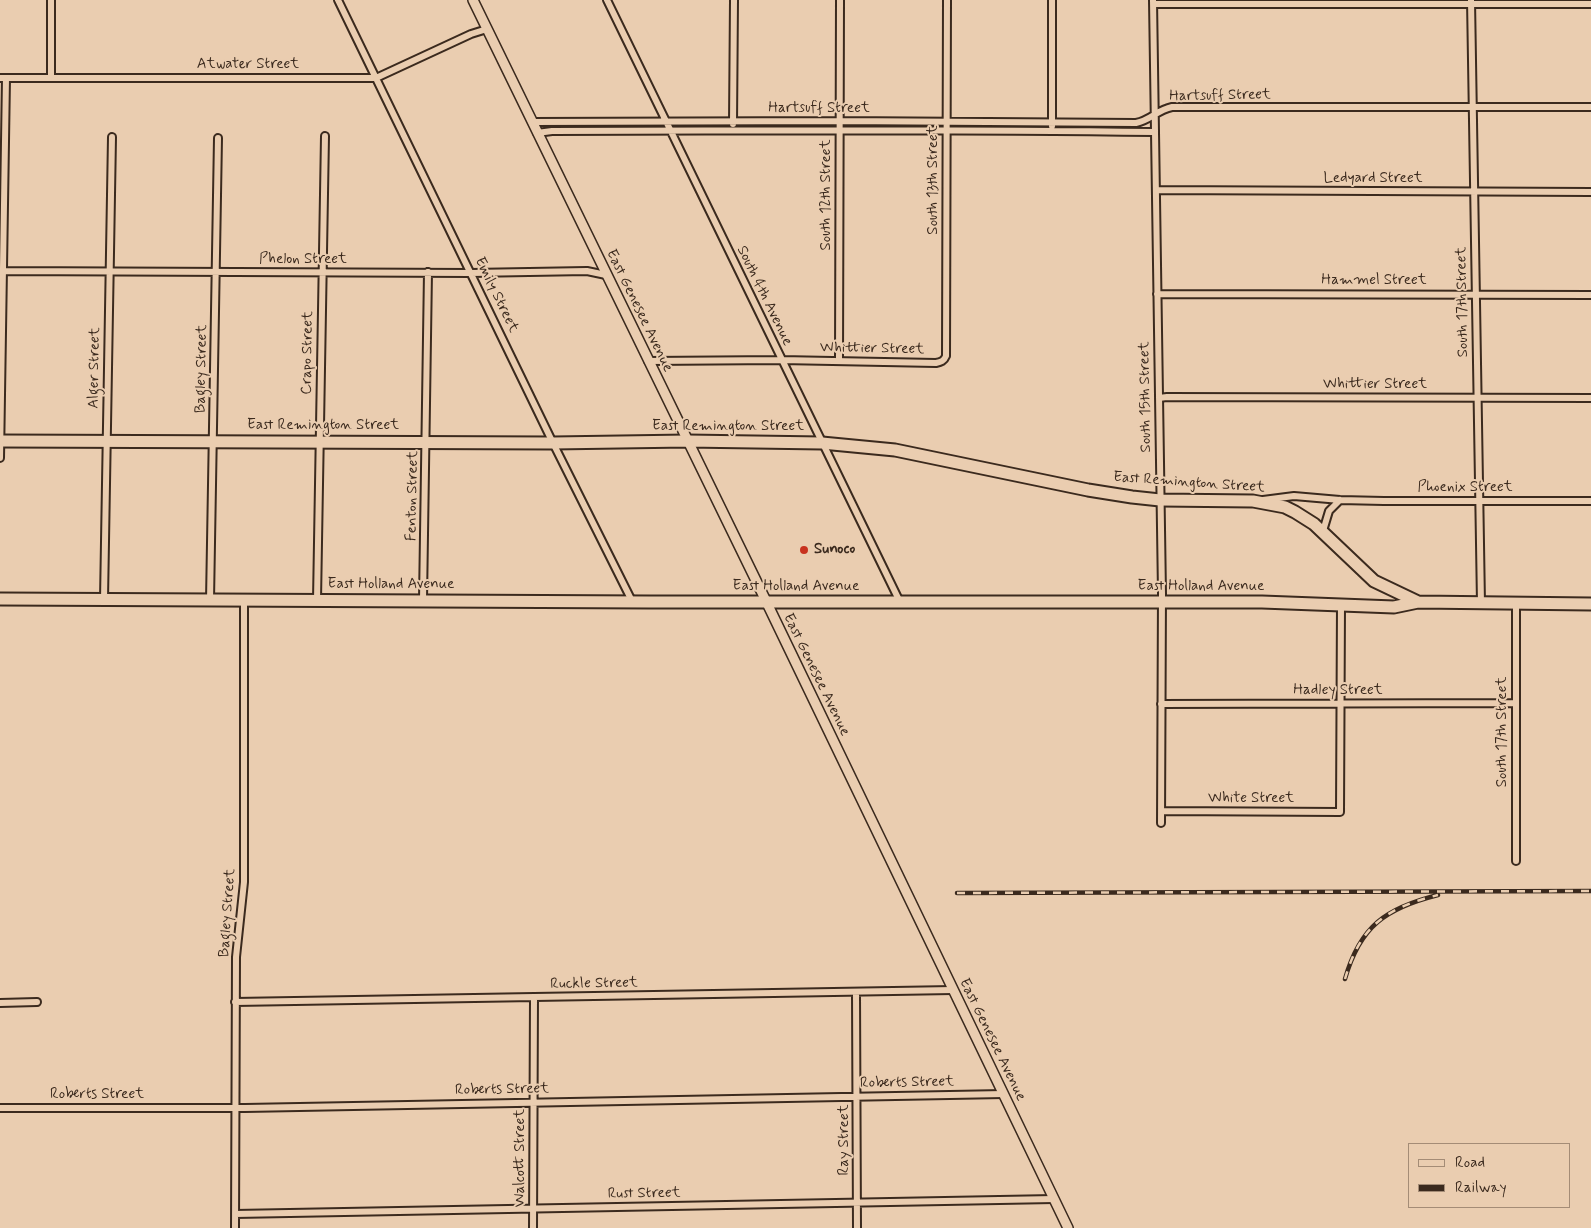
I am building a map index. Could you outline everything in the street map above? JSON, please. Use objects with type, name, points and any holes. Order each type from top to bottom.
[{"type":"highway","name":"East Remington Street","points":[[0,441],[553,443],[687,441],[822,443],[895,450],[1088,490],[1132,497],[1160,500],[1252,501],[1274,504],[1305,517],[1374,581],[1418,602]]},
{"type":"highway","name":"East Holland Avenue","points":[[0,599],[1262,602],[1394,606],[1418,602],[1591,604]]},
{"type":"main road","name":"East Genesee Avenue","points":[[473,0],[766,601],[1068,1228]]},
{"type":"street","points":[[50,0],[51,78]]},
{"type":"street","name":"Emily Street","points":[[338,0],[553,443],[632,601]]},
{"type":"street","name":"South 4th Avenue","points":[[607,0],[900,602]]},
{"type":"street","points":[[733,131],[734,0]]},
{"type":"street","name":"South 12th Street","points":[[839,361],[840,0]]},
{"type":"street","name":"South 13th Street","points":[[944,359],[946,356],[947,0]]},
{"type":"street","points":[[1052,0],[1052,131]]},
{"type":"street","points":[[1153,2],[1591,4]]},
{"type":"street","name":"South 15th Street","points":[[1153,2],[1162,602],[1161,823]]},
{"type":"street","name":"South 17th Street","points":[[1471,2],[1481,603]]},
{"type":"street","name":"Atwater Street","points":[[3,78],[376,78],[471,34],[487,29]]},
{"type":"street","points":[[0,458],[3,78]]},
{"type":"street","name":"Hartsuff Street","points":[[532,122],[839,121],[1136,123],[1144,122],[1162,109],[1172,107],[1591,107]]},
{"type":"street","name":"Hartsuff Street","points":[[537,133],[552,131],[670,130],[1154,132]]},
{"type":"street","name":"Crapo Street","points":[[317,600],[324,136]]},
{"type":"street","name":"Alger Street","points":[[104,599],[112,137]]},
{"type":"street","name":"Bagley Street","points":[[210,600],[218,138]]},
{"type":"street","name":"Ledyard Street","points":[[1156,190],[1591,192]]},
{"type":"street","name":"Phelon Street","points":[[2,271],[587,272],[606,275]]},
{"type":"street","name":"Fenton Street","points":[[423,600],[428,272]]},
{"type":"street","name":"Hammel Street","points":[[1157,294],[1591,295]]},
{"type":"street","name":"Whittier Street","points":[[648,361],[781,360],[936,363],[944,359]]},
{"type":"street","name":"Whittier Street","points":[[1159,398],[1591,398]]},
{"type":"street","name":"Phoenix Street","points":[[1252,501],[1294,496],[1340,500],[1591,501]]},
{"type":"street","points":[[1323,532],[1329,511],[1340,500]]},
{"type":"street","name":"Bagley Street","points":[[235,1228],[236,957],[244,882],[244,600]]},
{"type":"street","name":"South 17th Street","points":[[1516,604],[1516,861]]},
{"type":"street","points":[[1340,703],[1341,605]]},
{"type":"street","name":"White Street","points":[[1162,811],[1340,812],[1340,703]]},
{"type":"street","name":"Hadley Street","points":[[1161,704],[1515,703]]},
{"type":"street","name":"Ruckle Street","points":[[235,1002],[953,990]]},
{"type":"street","name":"Ray Street","points":[[856,993],[858,1096],[857,1228]]},
{"type":"street","name":"Walcott Street","points":[[534,997],[534,1228]]},
{"type":"street","points":[[0,1003],[37,1002]]},
{"type":"street","name":"Roberts Street","points":[[0,1108],[236,1108],[1004,1094]]},
{"type":"street","name":"Rust Street","points":[[235,1214],[1054,1199]]},
{"type":"railway","points":[[957,893],[1591,891]]},
{"type":"railway","points":[[1345,979],[1359,945],[1378,922],[1404,906],[1438,895]]},
{"type":"place","name":"Sunoco","points":[[804,550]]}]
